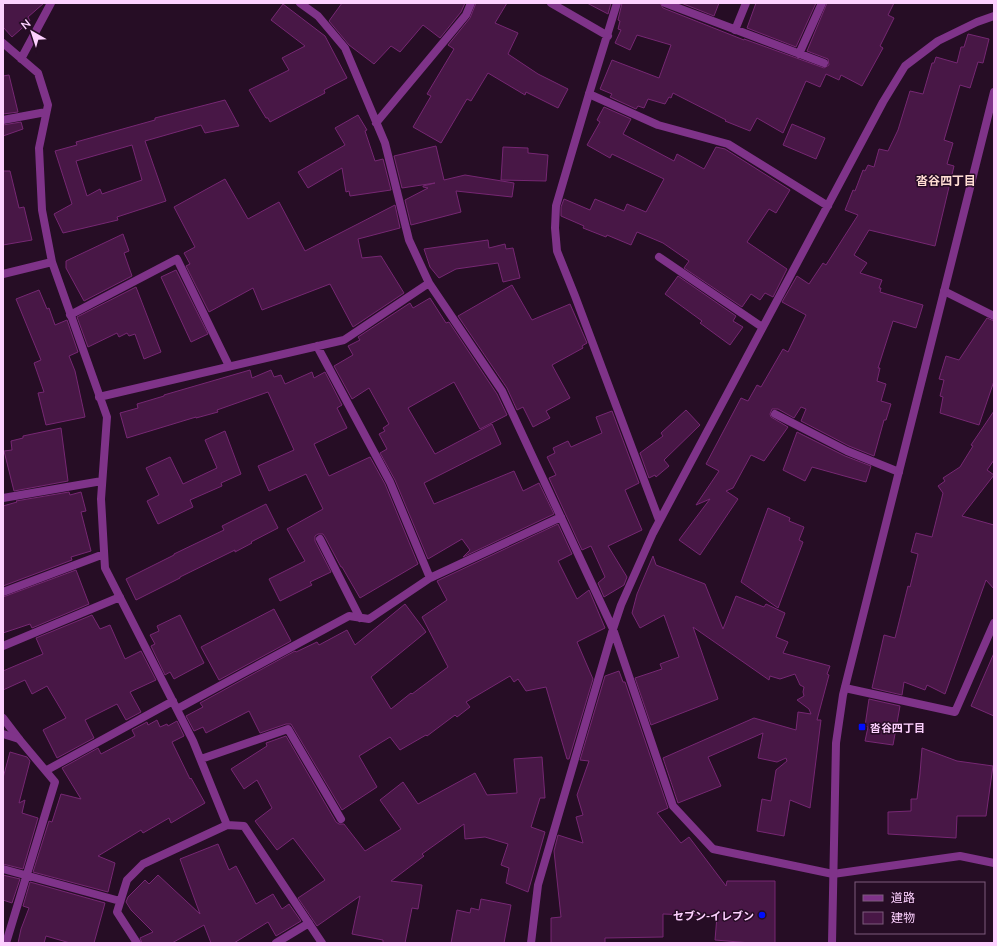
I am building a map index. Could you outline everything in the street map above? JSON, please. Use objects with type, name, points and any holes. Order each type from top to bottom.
[{"type":"street","points":[[21,59],[51,3]]},
{"type":"street","points":[[300,3],[318,16],[345,48],[385,143],[409,240],[429,283],[502,391],[614,629],[673,806],[713,849],[833,874],[960,856],[994,863]]},
{"type":"street","points":[[376,123],[466,15],[471,3]]},
{"type":"street","points":[[551,3],[608,36]]},
{"type":"street","points":[[618,3],[556,206],[555,228],[557,251],[659,520]]},
{"type":"street","points":[[665,3],[824,63]]},
{"type":"street","points":[[735,30],[746,3]]},
{"type":"street","points":[[799,54],[822,3]]},
{"type":"street","points":[[531,943],[538,885],[621,605],[659,520],[883,102],[905,66],[938,41],[977,22],[994,16]]},
{"type":"street","points":[[3,43],[38,73],[48,105],[39,148],[42,210],[52,262],[107,417],[101,499],[105,568],[193,741],[227,825]]},
{"type":"street","points":[[832,943],[836,743],[845,688],[994,92]]},
{"type":"street","points":[[589,94],[658,125],[728,144],[828,206]]},
{"type":"street","points":[[3,120],[46,112]]},
{"type":"street","points":[[659,257],[762,327]]},
{"type":"street","points":[[70,315],[177,259],[229,366]]},
{"type":"street","points":[[3,274],[52,262]]},
{"type":"street","points":[[99,397],[344,340],[429,283]]},
{"type":"street","points":[[944,291],[994,316]]},
{"type":"street","points":[[317,346],[390,482],[430,578]]},
{"type":"street","points":[[775,414],[847,450],[899,472]]},
{"type":"street","points":[[3,498],[102,481]]},
{"type":"street","points":[[47,770],[349,616],[369,618],[430,578],[561,517]]},
{"type":"street","points":[[320,539],[360,618]]},
{"type":"street","points":[[3,592],[104,554]]},
{"type":"street","points":[[3,646],[120,597]]},
{"type":"street","points":[[845,688],[955,712],[994,623]]},
{"type":"street","points":[[3,718],[19,739],[47,770],[55,782],[6,943]]},
{"type":"street","points":[[201,759],[288,729],[341,819]]},
{"type":"street","points":[[3,734],[19,739]]},
{"type":"street","points":[[137,943],[117,912],[127,880],[144,864],[227,825],[244,826],[322,943]]},
{"type":"street","points":[[3,869],[120,901]]},
{"type":"street","points":[[276,943],[309,923]]},
{"type":"building","points":[[3,3],[44,3],[28,17],[30,21],[12,37],[3,27]]},
{"type":"building","points":[[342,3],[465,3],[461,12],[440,38],[423,25],[400,52],[391,46],[374,64],[349,45],[329,21]]},
{"type":"building","points":[[476,3],[507,3],[495,23],[518,33],[508,54],[538,74],[568,89],[558,108],[526,92],[525,95],[488,73],[471,101],[467,99],[441,143],[413,127],[431,96],[427,94],[454,49],[448,45],[470,18]]},
{"type":"building","points":[[587,3],[611,3],[608,14]]},
{"type":"building","points":[[622,3],[660,3],[663,8],[744,40],[824,68],[829,65],[828,59],[807,51],[827,3],[894,3],[888,15],[894,18],[880,46],[883,48],[862,86],[841,75],[839,80],[826,74],[820,87],[806,81],[783,133],[757,118],[750,131],[725,121],[726,120],[673,93],[671,98],[669,97],[665,104],[648,99],[644,108],[638,106],[636,109],[610,97],[612,94],[600,89],[612,60],[659,78],[671,45],[637,35],[630,50],[615,43],[621,30],[618,29],[620,21],[618,20]]},
{"type":"building","points":[[681,3],[719,3],[714,16]]},
{"type":"building","points":[[756,3],[816,3],[796,47],[747,28]]},
{"type":"building","points":[[283,4],[325,36],[347,78],[324,90],[325,93],[270,122],[249,90],[289,70],[282,58],[305,46],[271,20]]},
{"type":"building","points":[[968,34],[989,39],[983,63],[978,62],[970,88],[960,85],[944,140],[953,143],[947,164],[954,166],[935,246],[869,230],[854,255],[867,263],[860,273],[882,280],[879,288],[881,288],[880,292],[923,305],[916,328],[893,321],[878,368],[880,368],[877,381],[886,384],[881,401],[891,404],[886,420],[884,420],[874,456],[849,446],[801,421],[806,409],[801,407],[794,418],[778,409],[772,409],[770,414],[771,417],[788,427],[764,461],[751,455],[733,488],[726,491],[738,499],[700,555],[679,540],[710,499],[696,505],[719,471],[706,464],[741,398],[748,401],[757,385],[761,387],[783,349],[788,352],[806,315],[782,302],[797,276],[809,284],[823,263],[826,265],[858,215],[845,210],[853,190],[855,191],[863,170],[865,171],[868,165],[874,167],[879,149],[888,151],[898,130],[910,91],[923,94],[932,63],[934,63],[936,57],[957,63],[961,47],[964,47]]},
{"type":"building","points":[[9,75],[18,112],[3,114],[3,76]]},
{"type":"building","points":[[225,100],[239,126],[205,133],[201,125],[145,141],[166,201],[117,217],[118,220],[63,233],[54,214],[72,204],[55,151],[77,145],[76,142],[155,120],[155,118]],"holes":[[[132,145],[142,180],[102,194],[100,189],[87,196],[76,161]]]},
{"type":"building","points":[[604,107],[631,119],[623,134],[674,161],[677,154],[704,169],[716,147],[725,149],[790,190],[776,213],[769,209],[747,242],[787,269],[773,297],[765,293],[760,300],[751,294],[742,307],[684,268],[689,261],[663,243],[637,232],[631,245],[607,235],[606,237],[583,228],[584,226],[561,216],[561,207],[564,199],[590,210],[595,199],[624,211],[627,204],[646,212],[664,179],[612,154],[610,158],[587,145],[600,122],[597,120]]},
{"type":"building","points":[[358,115],[367,130],[365,131],[375,161],[383,159],[391,190],[350,196],[349,191],[346,192],[342,168],[308,188],[298,172],[345,145],[335,128]]},
{"type":"building","points":[[21,122],[23,129],[3,136],[3,125]]},
{"type":"building","points":[[792,124],[825,138],[816,159],[783,145]]},
{"type":"building","points":[[436,146],[444,180],[465,175],[514,183],[512,197],[456,191],[461,212],[411,225],[405,200],[428,188],[423,186],[435,183],[402,188],[394,156]]},
{"type":"building","points":[[503,147],[528,148],[528,153],[548,155],[546,181],[501,180]]},
{"type":"building","points":[[3,171],[10,171],[19,208],[24,207],[32,240],[3,245]]},
{"type":"building","points":[[225,179],[248,219],[279,202],[305,251],[395,205],[400,228],[358,239],[362,258],[381,256],[404,293],[353,327],[330,284],[262,310],[253,288],[209,312],[186,266],[190,264],[184,253],[195,247],[174,207]]},
{"type":"building","points":[[123,234],[129,251],[124,253],[132,276],[84,301],[66,268],[66,261]]},
{"type":"building","points":[[488,240],[489,248],[505,244],[506,249],[513,248],[520,278],[503,282],[498,263],[456,269],[439,278],[430,267],[424,249]]},
{"type":"building","points":[[176,270],[208,334],[191,342],[161,277]]},
{"type":"building","points":[[678,276],[736,316],[733,321],[743,327],[730,345],[700,323],[702,321],[665,294]]},
{"type":"building","points":[[512,285],[532,320],[570,304],[587,343],[582,346],[583,348],[552,365],[570,398],[546,411],[550,418],[533,427],[523,407],[517,410],[507,388],[458,316]]},
{"type":"building","points":[[136,287],[161,352],[144,359],[135,334],[129,336],[127,333],[119,337],[117,333],[88,347],[77,317]]},
{"type":"building","points":[[39,290],[47,309],[49,308],[55,325],[67,320],[78,352],[69,356],[75,371],[85,417],[46,425],[38,393],[44,392],[34,363],[41,360],[16,299]]},
{"type":"building","points":[[430,298],[446,323],[449,322],[497,394],[507,415],[480,429],[454,382],[408,408],[435,454],[492,424],[501,444],[424,483],[434,504],[514,471],[523,491],[539,483],[554,514],[463,557],[470,550],[462,539],[428,559],[395,480],[380,453],[387,449],[379,434],[385,431],[383,428],[389,424],[369,388],[352,399],[334,366],[353,355],[348,346],[360,340],[358,337],[410,303],[413,308]]},
{"type":"building","points":[[987,318],[994,321],[994,381],[979,425],[940,413],[943,397],[940,396],[944,380],[939,379],[946,356],[959,360]]},
{"type":"building","points":[[250,370],[252,378],[271,370],[274,377],[281,375],[285,384],[312,372],[314,378],[325,372],[342,405],[337,408],[347,428],[314,444],[329,476],[370,457],[385,484],[418,564],[360,598],[325,537],[323,534],[318,534],[315,536],[315,541],[331,572],[310,582],[312,585],[280,601],[269,579],[305,561],[287,529],[323,509],[306,474],[269,491],[258,466],[294,450],[268,392],[217,410],[218,412],[196,417],[127,438],[120,413],[138,408],[137,404],[164,395]]},
{"type":"building","points":[[686,410],[700,425],[664,460],[669,466],[656,477],[655,475],[649,478],[640,453],[663,436],[661,433]]},
{"type":"building","points":[[612,411],[639,483],[625,490],[642,530],[608,546],[627,577],[624,585],[604,597],[598,583],[605,577],[591,546],[582,550],[549,478],[556,475],[547,457],[555,453],[553,448],[568,441],[571,447],[602,433],[596,417]]},
{"type":"building","points":[[994,411],[994,460],[987,470],[994,475],[962,516],[994,525],[994,589],[986,580],[945,694],[927,685],[925,690],[904,682],[902,695],[872,688],[884,635],[895,638],[908,586],[910,587],[918,554],[911,552],[916,533],[932,537],[943,493],[938,486],[945,481],[943,478],[960,467],[973,446],[971,445]]},
{"type":"building","points":[[61,428],[68,481],[14,491],[4,451],[12,450],[11,441],[23,438],[23,436]]},
{"type":"building","points":[[225,431],[241,474],[221,483],[222,486],[190,500],[193,507],[158,524],[147,501],[159,495],[146,468],[170,457],[183,484],[217,468],[205,440]]},
{"type":"building","points":[[797,432],[845,456],[871,466],[866,482],[812,467],[805,481],[783,470]]},
{"type":"building","points":[[69,492],[70,495],[81,492],[86,511],[81,512],[91,551],[71,557],[72,560],[3,586],[3,506],[17,502],[16,501]]},
{"type":"building","points":[[266,504],[278,528],[235,552],[235,550],[136,600],[126,579],[224,530],[222,526]]},
{"type":"building","points":[[768,508],[790,518],[789,521],[804,527],[799,540],[803,542],[778,608],[741,582]]},
{"type":"building","points":[[558,524],[572,554],[558,561],[577,599],[589,590],[605,628],[577,642],[593,679],[569,759],[567,759],[546,687],[526,691],[518,679],[514,682],[510,676],[466,702],[470,707],[457,717],[455,715],[427,736],[426,735],[400,750],[390,737],[359,756],[377,787],[342,810],[291,724],[286,724],[260,733],[249,711],[206,733],[203,727],[194,731],[186,716],[203,707],[200,703],[295,651],[296,652],[317,642],[319,645],[347,630],[355,645],[405,604],[426,632],[371,677],[391,709],[448,667],[422,617],[447,600],[437,581]]},
{"type":"building","points":[[653,556],[656,565],[705,584],[723,629],[736,596],[764,607],[766,604],[785,613],[776,637],[788,642],[783,653],[830,666],[817,720],[821,720],[810,808],[790,800],[784,836],[757,831],[762,799],[771,801],[776,770],[787,761],[786,758],[777,762],[758,758],[763,733],[708,757],[721,786],[678,803],[663,758],[754,718],[796,730],[798,712],[811,714],[809,709],[797,700],[804,696],[804,687],[800,685],[795,674],[780,679],[770,676],[769,680],[693,627],[718,699],[651,725],[635,678],[662,669],[660,664],[679,657],[664,615],[640,628],[632,613],[637,594]]},
{"type":"building","points":[[76,570],[89,604],[32,628],[30,624],[3,633],[3,597]]},
{"type":"building","points":[[274,609],[291,641],[219,680],[201,647]]},
{"type":"building","points":[[92,615],[100,629],[110,625],[125,659],[141,651],[156,680],[130,692],[141,712],[126,720],[117,704],[85,720],[94,738],[57,758],[43,730],[66,718],[47,686],[32,694],[25,680],[3,690],[3,671],[43,654],[36,638]]},
{"type":"building","points":[[180,615],[204,663],[174,679],[170,672],[165,675],[151,646],[155,644],[150,635],[159,631],[157,626]]},
{"type":"building","points":[[994,653],[994,716],[971,706]]},
{"type":"building","points":[[619,671],[623,682],[625,682],[668,808],[657,813],[681,843],[689,837],[726,886],[727,881],[775,881],[775,943],[715,940],[717,916],[663,914],[663,937],[605,938],[605,943],[551,943],[551,918],[561,917],[554,851],[558,835],[583,843],[576,817],[583,815],[577,795],[589,761],[580,760],[605,676]]},
{"type":"building","points":[[869,699],[900,706],[893,745],[865,741],[868,727],[865,726]]},
{"type":"building","points":[[157,720],[160,727],[167,724],[168,726],[177,721],[184,736],[172,742],[190,779],[191,778],[205,803],[171,823],[169,818],[143,833],[141,830],[98,856],[115,863],[108,892],[33,872],[49,821],[52,822],[61,794],[81,799],[62,768],[98,748],[101,754],[135,736],[132,730],[147,722],[148,725]]},
{"type":"building","points":[[286,736],[336,822],[339,824],[344,824],[365,851],[401,829],[380,800],[403,782],[418,804],[475,773],[487,795],[517,793],[514,759],[542,757],[545,798],[540,798],[531,827],[545,832],[528,892],[506,883],[509,868],[501,865],[508,844],[485,837],[465,839],[464,824],[422,854],[424,856],[391,881],[422,885],[418,909],[412,908],[405,943],[383,943],[383,940],[352,934],[360,896],[317,926],[298,898],[325,880],[293,838],[277,850],[255,821],[272,808],[257,780],[244,789],[231,769],[267,746],[266,743]]},
{"type":"building","points":[[922,748],[957,761],[993,766],[986,816],[957,816],[956,838],[888,834],[888,812],[911,811],[911,799],[917,799]]},
{"type":"building","points":[[10,752],[27,757],[30,761],[19,803],[25,800],[22,813],[38,818],[23,869],[3,864],[3,778]]},
{"type":"building","points":[[218,844],[229,870],[236,866],[256,904],[273,894],[282,909],[289,904],[301,921],[276,936],[268,922],[234,943],[211,943],[204,925],[172,943],[142,943],[140,938],[153,932],[131,910],[126,902],[128,897],[145,880],[149,884],[158,875],[200,914],[180,859]]},
{"type":"building","points":[[3,875],[20,879],[12,903],[3,900]]},
{"type":"building","points":[[30,882],[105,903],[94,943],[70,943],[46,936],[44,943],[18,943],[21,929],[29,908],[23,906]]},
{"type":"building","points":[[481,899],[511,905],[504,943],[451,943],[457,910],[470,913],[471,908],[479,910]]},
{"type":"place","name":"沓谷四丁目","points":[[862,727]]},
{"type":"place","name":"セブン-イレブン","points":[[762,915]]},
{"type":"district","name":"沓谷四丁目","points":[[946,180]]}]
